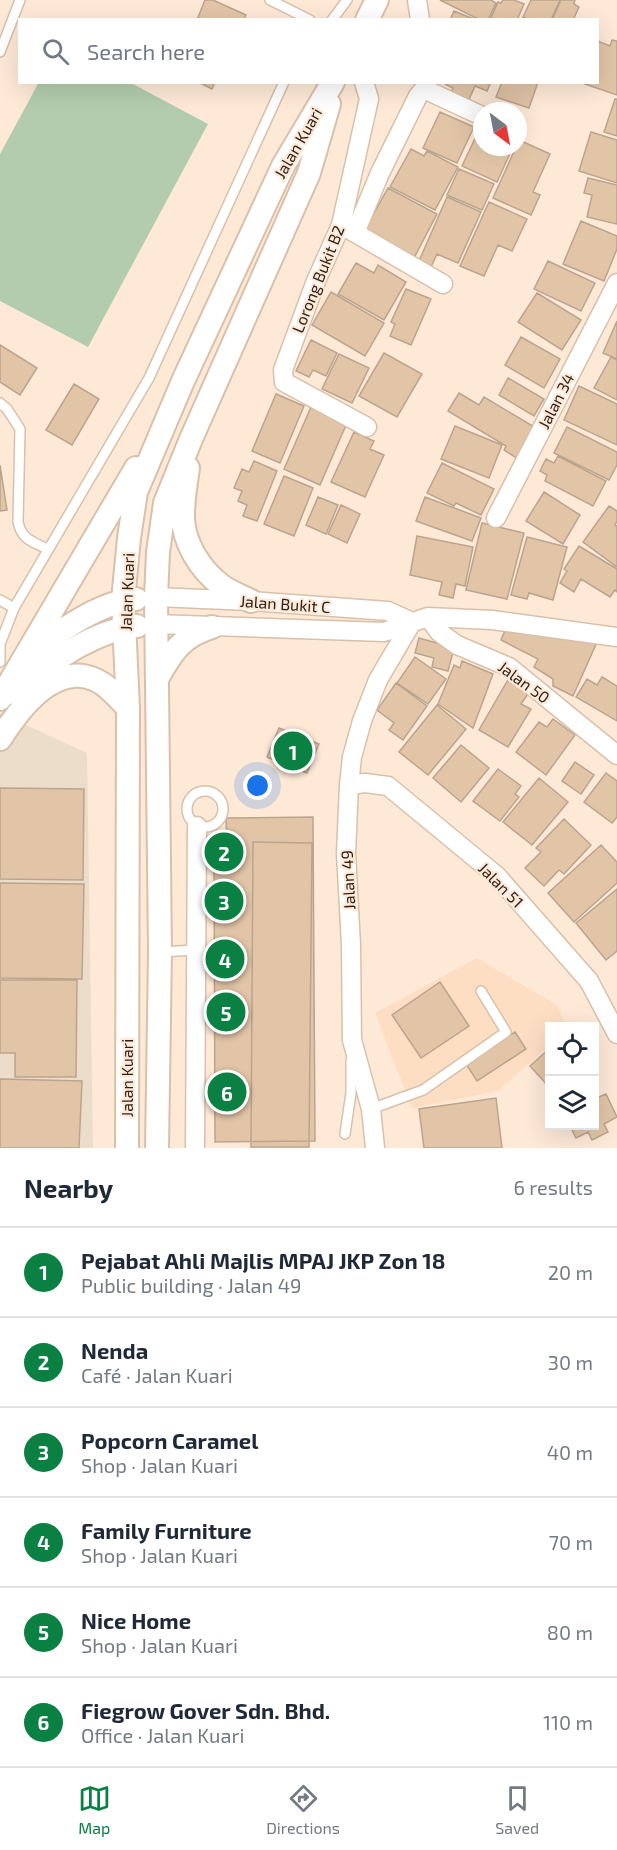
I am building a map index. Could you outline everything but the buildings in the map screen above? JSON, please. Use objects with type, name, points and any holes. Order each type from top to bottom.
[{"type":"street","points":[[368,18],[377,0]]},
{"type":"street","points":[[417,0],[420,18]]},
{"type":"street","name":"Jalan Kuari","points":[[157,1148],[160,952],[156,597],[158,552],[165,503],[309,173],[333,84]]},
{"type":"street","name":"Jalan Kuari","points":[[127,1148],[128,708],[123,600],[136,492],[183,381],[283,166],[333,84]]},
{"type":"street","name":"Lorong Bukit B2","points":[[348,229],[369,99],[365,84]]},
{"type":"street","name":"Lorong Bukit B2","points":[[367,427],[284,382],[283,370],[316,281],[380,173],[424,86],[473,111]]},
{"type":"street","points":[[348,229],[443,284]]},
{"type":"street","name":"Jalan 34","points":[[496,518],[617,283]]},
{"type":"street","points":[[191,439],[182,516],[185,537],[195,557],[209,575],[222,587],[251,601]]},
{"type":"street","points":[[0,691],[28,654],[133,471],[154,448]]},
{"type":"street","points":[[28,654],[63,630],[105,607],[123,600],[156,597]]},
{"type":"street","name":"Jalan Bukit C","points":[[156,597],[388,611],[420,620],[492,620],[617,637]]},
{"type":"street","name":"Jalan Bukit C","points":[[156,624],[384,632],[420,620]]},
{"type":"street","name":"Jalan 50","points":[[420,620],[457,645],[509,667],[617,755]]},
{"type":"street","name":"Jalan 49","points":[[375,1148],[371,1108],[352,1040],[351,945],[346,854],[349,785],[352,757],[362,721],[378,680],[420,620]]},
{"type":"street","points":[[0,691],[105,633],[124,627],[156,624]]},
{"type":"street","points":[[157,679],[172,653],[182,642],[195,632],[212,627]]},
{"type":"street","points":[[0,739],[24,706],[44,688],[62,678],[78,675],[95,680],[106,686],[128,708]]},
{"type":"street","name":"Jalan 51","points":[[349,785],[365,783],[388,786],[497,876],[589,981],[617,1034]]},
{"type":"street","points":[[195,1148],[196,826]]},
{"type":"lane","points":[[0,52],[20,0]]},
{"type":"lane","points":[[270,0],[306,18]]},
{"type":"lane","points":[[334,18],[347,0]]},
{"type":"lane","points":[[0,662],[0,644],[14,608],[149,378],[283,84]]},
{"type":"lane","points":[[0,403],[7,409],[20,429],[18,522],[20,532],[26,539],[47,549]]},
{"type":"lane","points":[[0,600],[14,608]]},
{"type":"lane","points":[[160,952],[196,951]]},
{"type":"lane","points":[[371,1108],[423,1090],[506,1032],[481,991]]},
{"type":"lane","points":[[345,1134],[351,1093],[352,1040]]},
{"type":"shaded area","points":[[0,713],[87,753],[93,1148],[0,1148]]},
{"type":"shaded area","points":[[477,958],[558,1006],[564,1022],[545,1022],[545,1050],[498,1091],[412,1108],[375,1013]]},
{"type":"green space","points":[[38,84],[133,84],[208,124],[88,347],[0,301],[0,154]]},
{"type":"place","name":"Pejabat Ahli Majlis MPAJ JKP Zon 18","points":[[293,751]]},
{"type":"place","name":"Nenda","points":[[224,852]]},
{"type":"place","name":"Popcorn Caramel","points":[[224,901]]},
{"type":"place","name":"Family Furniture","points":[[225,959]]},
{"type":"place","name":"Nice Home","points":[[226,1012]]},
{"type":"place","name":"Fiegrow Gover Sdn. Bhd.","points":[[227,1092]]}]
